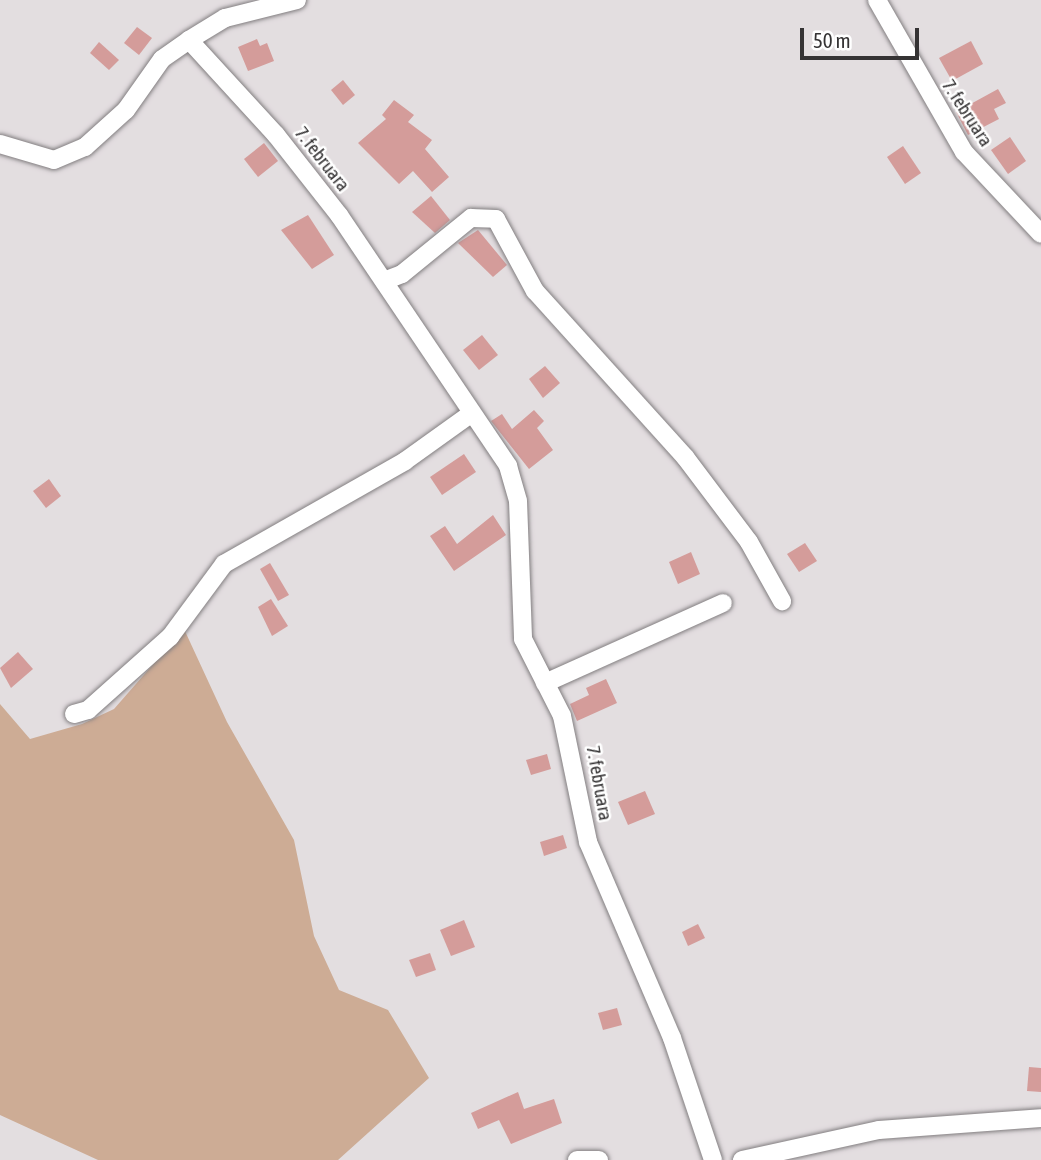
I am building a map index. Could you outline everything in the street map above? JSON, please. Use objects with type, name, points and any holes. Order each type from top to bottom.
[{"type":"street","points":[[0,144],[54,160],[85,147],[126,110],[162,60],[189,40],[225,18],[297,0]]},
{"type":"street","name":"7. februara","points":[[877,0],[964,152],[1041,234]]},
{"type":"street","name":"7. februara","points":[[189,40],[276,135],[383,281],[472,413],[515,485],[519,621],[573,750],[588,842],[672,1038],[713,1160]]},
{"type":"street","points":[[383,281],[402,274],[471,218],[496,219],[535,291],[685,457],[749,541],[782,601]]},
{"type":"street","points":[[74,714],[88,710],[160,646],[224,564],[405,461],[472,413]]},
{"type":"street","points":[[545,683],[723,603]]},
{"type":"street","points":[[743,1160],[879,1130],[1041,1118]]},
{"type":"street","points":[[577,1160],[599,1160]]},
{"type":"shaded area","points":[[184,629],[227,722],[294,840],[314,936],[339,990],[388,1010],[429,1078],[338,1160],[98,1160],[0,1115],[0,704],[30,739],[82,724],[114,709]]},
{"type":"building","points":[[137,27],[152,38],[139,55],[124,43]]},
{"type":"building","points":[[257,39],[260,46],[267,43],[274,61],[248,71],[238,47]]},
{"type":"building","points":[[971,41],[983,64],[952,81],[939,58]]},
{"type":"building","points":[[99,42],[119,60],[109,70],[90,53]]},
{"type":"building","points":[[343,80],[355,95],[343,105],[331,90]]},
{"type":"building","points":[[998,89],[1006,103],[994,109],[999,119],[968,135],[956,112]]},
{"type":"building","points":[[394,100],[414,115],[408,122],[432,140],[425,149],[449,177],[432,192],[413,171],[399,184],[358,143],[386,119],[382,115]]},
{"type":"building","points":[[1010,137],[1026,161],[1008,174],[991,150]]},
{"type":"building","points":[[264,143],[278,161],[258,177],[244,159]]},
{"type":"building","points":[[903,146],[921,173],[905,184],[887,157]]},
{"type":"building","points":[[431,196],[450,220],[435,233],[412,212]]},
{"type":"building","points":[[308,215],[334,255],[312,269],[281,230]]},
{"type":"building","points":[[478,230],[507,265],[493,277],[458,243]]},
{"type":"building","points":[[482,335],[498,355],[479,370],[463,350]]},
{"type":"building","points":[[545,366],[560,383],[543,398],[529,379]]},
{"type":"building","points":[[534,410],[544,421],[537,428],[553,450],[529,469],[491,421],[502,414],[512,429]]},
{"type":"building","points":[[464,454],[476,472],[442,495],[430,477]]},
{"type":"building","points":[[49,479],[61,496],[46,508],[33,491]]},
{"type":"building","points":[[493,515],[506,535],[454,571],[430,536],[445,526],[457,544]]},
{"type":"building","points":[[805,543],[817,561],[799,572],[787,554]]},
{"type":"building","points":[[691,552],[700,574],[678,584],[669,562]]},
{"type":"building","points":[[270,563],[289,595],[278,601],[260,569]]},
{"type":"building","points":[[271,599],[288,626],[272,636],[258,607]]},
{"type":"building","points":[[18,652],[33,669],[11,688],[0,668]]},
{"type":"building","points":[[606,679],[617,703],[577,721],[570,704],[589,695],[586,688]]},
{"type":"building","points":[[547,754],[551,769],[531,775],[526,760]]},
{"type":"building","points":[[645,791],[655,814],[628,825],[618,802]]},
{"type":"building","points":[[563,835],[567,848],[544,856],[540,842]]},
{"type":"building","points":[[464,920],[475,947],[451,956],[440,930]]},
{"type":"building","points":[[698,924],[705,938],[688,946],[682,932]]},
{"type":"building","points":[[430,953],[436,970],[416,977],[409,960]]},
{"type":"building","points":[[617,1008],[622,1025],[603,1030],[598,1013]]},
{"type":"building","points":[[1029,1067],[1041,1068],[1041,1092],[1027,1091]]},
{"type":"building","points":[[518,1092],[524,1109],[554,1099],[562,1123],[511,1144],[499,1120],[478,1129],[471,1113]]}]
